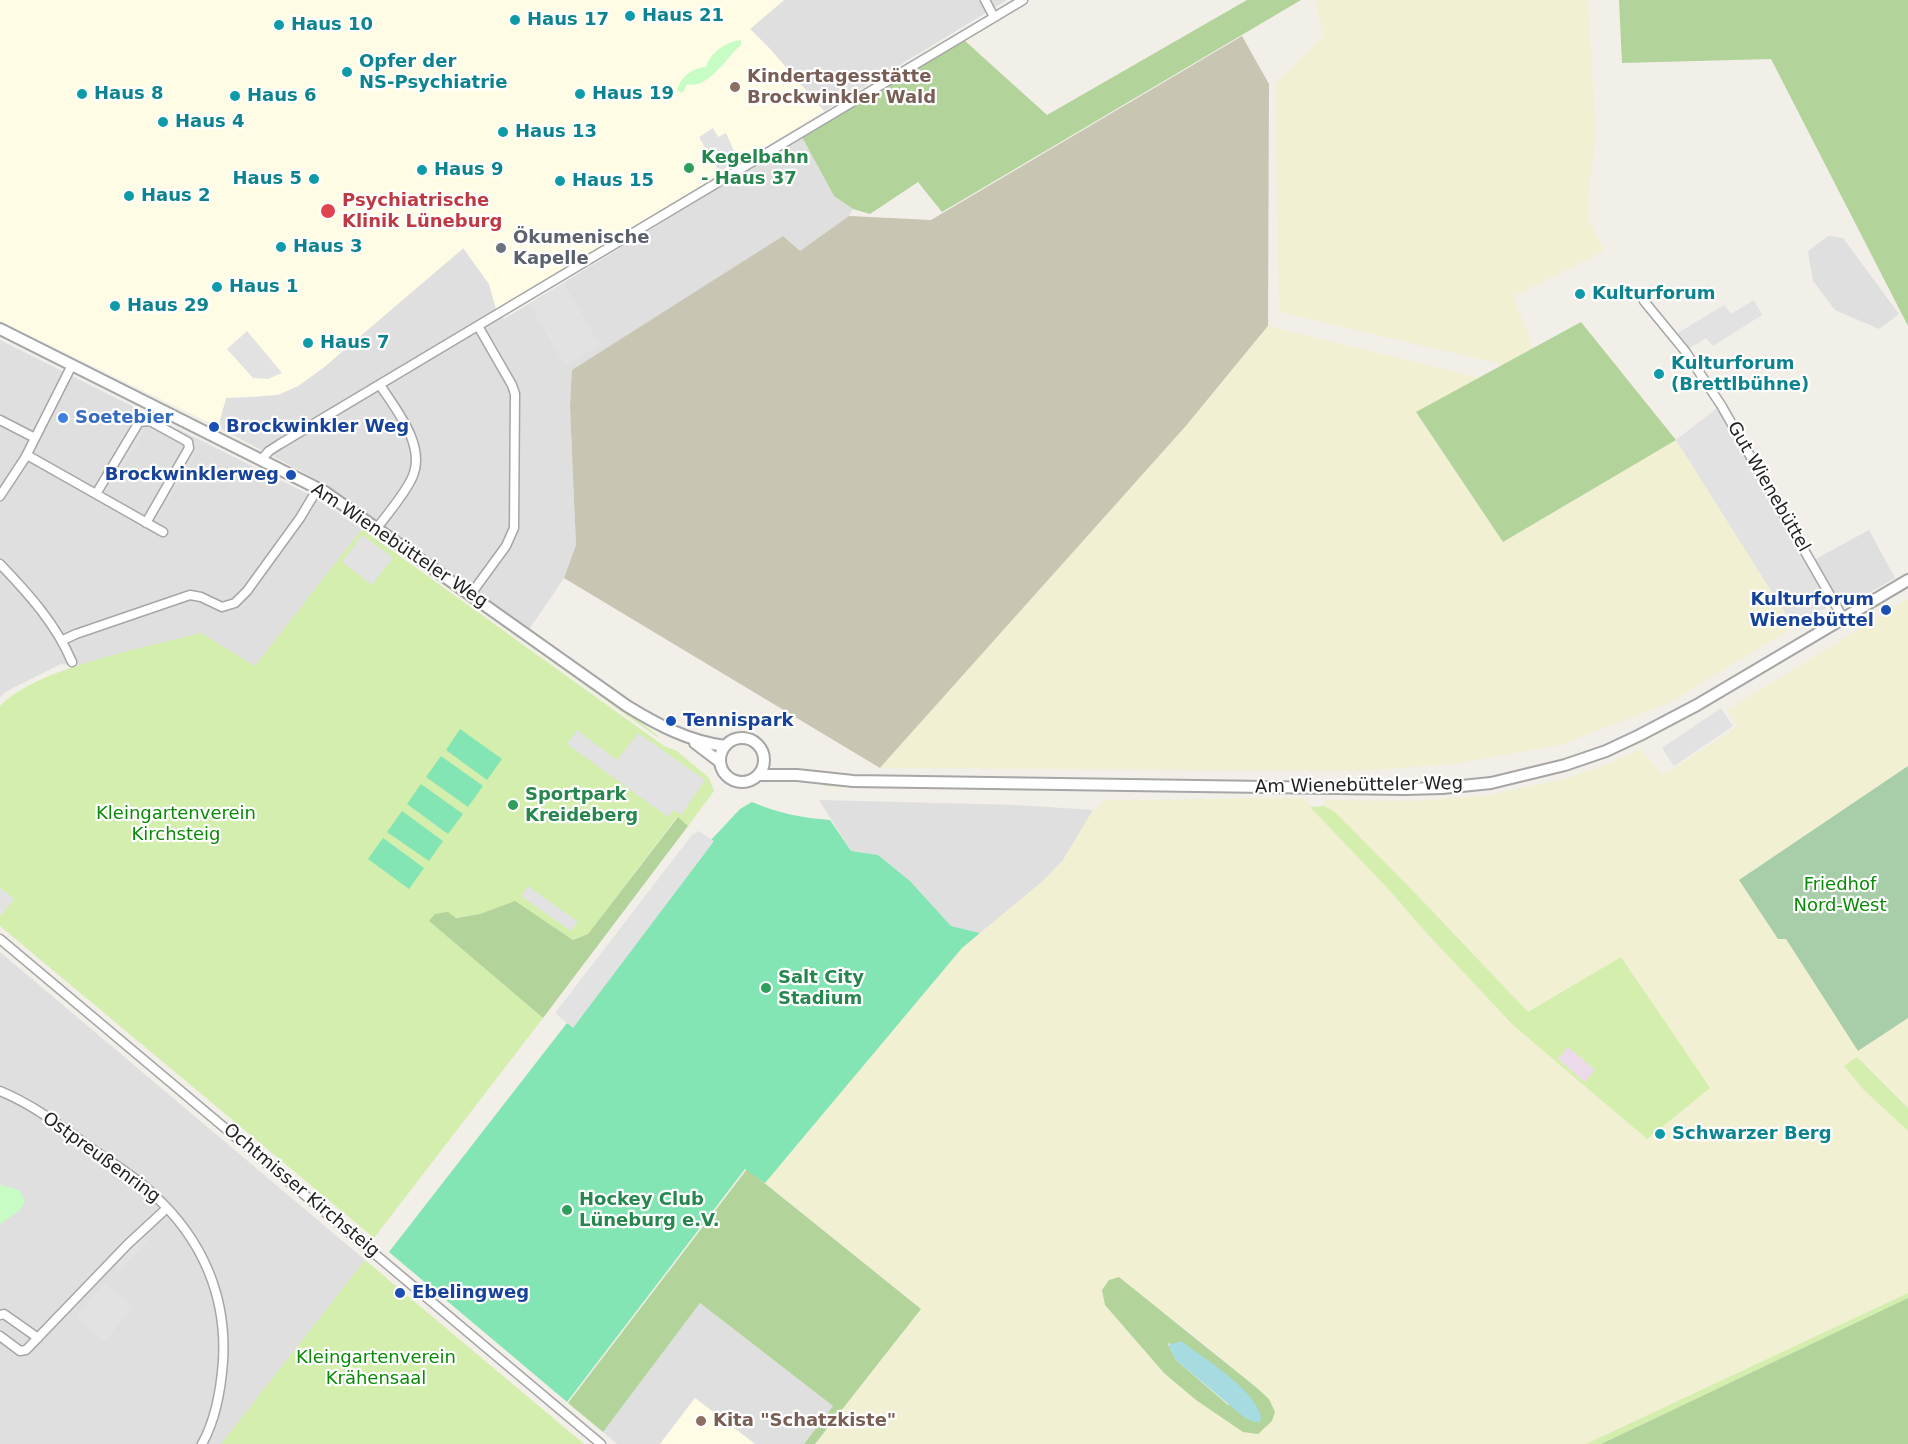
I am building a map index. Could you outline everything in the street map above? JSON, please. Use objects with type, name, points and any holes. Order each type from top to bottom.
[{"type":"street","points":[[985,0],[994,17]]},
{"type":"street","points":[[261,460],[269,451],[1023,0]]},
{"type":"street","name":"Gut Wienebüttel","points":[[1644,301],[1685,351],[1721,405],[1843,618]]},
{"type":"street","points":[[471,594],[511,537],[515,511],[515,394],[478,326]]},
{"type":"street","name":"Am Wienebütteler Weg","points":[[0,329],[318,488],[627,706],[668,730],[687,738],[725,746],[735,739],[747,738],[759,746],[764,759],[797,775]]},
{"type":"street","points":[[0,496],[27,455],[72,365]]},
{"type":"street","points":[[377,528],[412,478],[416,465],[414,443],[380,385]]},
{"type":"street","points":[[0,420],[35,438]]},
{"type":"street","points":[[96,494],[139,422],[150,421],[188,442],[189,448],[146,523]]},
{"type":"street","points":[[27,455],[163,532]]},
{"type":"street","points":[[63,640],[183,596],[195,595],[222,607],[235,603],[247,591],[318,488]]},
{"type":"street","points":[[0,564],[28,593],[63,640],[72,662]]},
{"type":"street","name":"Am Wienebütteler Weg","points":[[687,738],[720,762],[725,774],[733,780],[746,782],[758,775],[797,775],[853,781],[1321,789],[1442,788],[1491,783],[1565,765],[1606,751],[1640,735],[1697,705],[1908,580]]},
{"type":"street","points":[[720,762],[725,746]]},
{"type":"street","points":[[758,775],[763,768],[764,759]]},
{"type":"street","name":"Ochtmisser Kirchsteig","points":[[0,939],[601,1444]]},
{"type":"street","name":"Ostpreußenring","points":[[0,1091],[31,1108],[141,1184],[187,1231],[204,1260],[217,1295],[224,1340],[219,1392],[214,1414],[202,1444]]},
{"type":"street","points":[[0,1336],[23,1352],[128,1244],[167,1208]]},
{"type":"street","points":[[0,1315],[4,1314],[38,1338]]},
{"type":"shaded area","name":"Psychiatrische Klinik Lüneburg","points":[[0,0],[784,0],[750,29],[824,111],[496,309],[489,284],[463,248],[323,368],[298,386],[278,395],[226,398],[218,427],[0,321]]},
{"type":"shaded area","points":[[784,0],[1007,0],[824,111],[750,29]]},
{"type":"shaded area","points":[[1242,36],[1269,84],[1268,326],[1186,426],[880,768],[564,578],[576,545],[570,407],[572,370],[783,236],[800,251],[849,216],[931,220]]},
{"type":"shaded area","points":[[713,128],[718,137],[726,133],[738,160],[719,172],[699,137]]},
{"type":"shaded area","points":[[802,137],[834,196],[853,209],[849,216],[800,251],[783,236],[573,370],[570,407],[576,545],[564,578],[528,631],[325,484],[218,427],[226,398],[258,397],[298,386],[323,368],[464,248],[489,284],[496,309],[504,319]]},
{"type":"shaded area","points":[[1828,236],[1843,238],[1899,314],[1879,329],[1835,310],[1813,281],[1808,251]]},
{"type":"shaded area","points":[[564,283],[600,345],[565,366],[529,304]]},
{"type":"shaded area","points":[[1754,300],[1762,315],[1713,346],[1706,338],[1685,351],[1673,336],[1724,305],[1731,314]]},
{"type":"shaded area","points":[[247,331],[282,373],[268,379],[253,378],[227,349]]},
{"type":"shaded area","points":[[0,340],[306,493],[362,529],[255,666],[77,666],[61,664],[5,692],[0,697]]},
{"type":"shaded area","points":[[1721,405],[1834,603],[1794,627],[1676,440]]},
{"type":"shaded area","points":[[139,429],[144,432],[120,472],[114,469]]},
{"type":"shaded area","points":[[190,453],[195,456],[168,502],[163,499]]},
{"type":"shaded area","points":[[1869,530],[1895,578],[1843,608],[1814,560]]},
{"type":"shaded area","points":[[362,535],[393,558],[372,585],[342,562]]},
{"type":"shaded area","points":[[1721,708],[1733,726],[1674,766],[1662,748]]},
{"type":"shaded area","points":[[577,730],[617,760],[638,733],[705,780],[681,815],[674,810],[668,817],[567,744]]},
{"type":"shaded area","points":[[819,800],[1017,805],[1093,810],[1063,860],[1043,881],[980,933],[951,926],[910,881],[878,855],[851,851]]},
{"type":"shaded area","points":[[698,831],[714,841],[573,1028],[555,1013],[692,835]]},
{"type":"shaded area","points":[[528,886],[578,922],[571,931],[521,896]]},
{"type":"shaded area","points":[[0,888],[14,899],[0,916]]},
{"type":"shaded area","points":[[0,952],[365,1260],[221,1444],[0,1444]]},
{"type":"shaded area","points":[[1568,1047],[1595,1070],[1585,1082],[1558,1059]]},
{"type":"shaded area","points":[[142,1237],[148,1242],[119,1272],[113,1266]]},
{"type":"shaded area","points":[[104,1283],[133,1306],[105,1342],[76,1317]]},
{"type":"shaded area","points":[[700,1303],[833,1406],[804,1444],[755,1444],[695,1398],[660,1444],[617,1444],[603,1432]]},
{"type":"shaded area","name":"Kita \"Schatzkiste\"","points":[[695,1398],[755,1444],[660,1444]]},
{"type":"green space","points":[[1247,0],[1301,0],[942,212],[918,182],[870,214],[853,209],[834,196],[802,137],[964,40],[1047,115]]},
{"type":"green space","points":[[1316,0],[1588,0],[1596,136],[1589,189],[1589,219],[1604,251],[1514,296],[1533,349],[1504,365],[1279,312],[1275,84],[1323,37]]},
{"type":"green space","points":[[1619,0],[1908,0],[1908,326],[1771,59],[1622,63]]},
{"type":"green space","points":[[741,40],[741,45],[710,77],[695,85],[687,84],[683,93],[677,91],[687,74],[706,67],[715,52],[724,45]]},
{"type":"green space","points":[[1581,322],[1676,440],[1503,542],[1416,412]]},
{"type":"green space","points":[[1268,326],[1480,378],[1416,413],[1503,542],[1676,440],[1794,627],[1667,704],[1563,744],[1456,764],[1358,771],[880,768],[1186,426]]},
{"type":"green space","name":"Kleingartenverein Kirchsteig","points":[[362,529],[664,746],[677,751],[709,778],[714,791],[688,826],[677,817],[588,934],[573,940],[515,902],[480,914],[429,921],[543,1018],[374,1238],[0,926],[0,916],[14,899],[0,888],[0,706],[17,692],[66,669],[201,633],[255,666]]},
{"type":"green space","points":[[465,595],[634,717],[658,736],[463,598]]},
{"type":"green space","points":[[1908,599],[1908,766],[1739,880],[1778,939],[1786,939],[1858,1051],[1908,1018],[1908,1108],[1857,1057],[1865,1091],[1908,1131],[1908,1293],[1586,1444],[815,1444],[921,1309],[765,1183],[962,948],[1043,881],[1063,860],[1093,810],[1106,800],[1306,798],[1310,807],[1513,1025],[1647,1138],[1622,958],[1528,1012],[1335,812],[1324,806],[1325,800],[1410,801],[1489,795],[1571,777],[1641,749],[1663,775],[1737,727],[1727,710]],"holes":[[[1109,1280],[1190,1332],[1257,1388],[1269,1399],[1275,1412],[1164,1373],[1105,1305],[1102,1291]]]},
{"type":"green space","points":[[460,729],[502,759],[487,780],[446,750]]},
{"type":"green space","points":[[441,756],[483,786],[468,807],[426,777]]},
{"type":"green space","name":"Friedhof Nord-West","points":[[1908,766],[1908,1018],[1858,1051],[1786,939],[1778,939],[1739,880]]},
{"type":"green space","points":[[826,783],[1027,788],[1027,790],[824,786]]},
{"type":"green space","points":[[421,784],[463,814],[448,834],[407,804]]},
{"type":"green space","points":[[752,802],[790,814],[830,820],[851,851],[878,855],[910,881],[951,926],[980,933],[962,948],[765,1183],[745,1169],[567,1402],[389,1252],[567,1023],[573,1027],[713,842],[711,840],[740,809]]},
{"type":"green space","points":[[1324,806],[1335,812],[1528,1012],[1621,957],[1710,1088],[1647,1139],[1513,1025],[1310,807]],"holes":[[[1568,1047],[1595,1070],[1585,1082],[1558,1059]]]},
{"type":"green space","points":[[402,811],[443,841],[429,861],[387,832]]},
{"type":"green space","points":[[678,817],[688,826],[543,1018],[429,921],[435,914],[448,912],[456,918],[480,914],[515,901],[573,940],[588,934]]},
{"type":"green space","points":[[383,838],[424,868],[409,889],[368,859]]},
{"type":"green space","points":[[1857,1057],[1908,1108],[1908,1131],[1865,1091],[1844,1066]]},
{"type":"green space","points":[[747,1169],[921,1309],[815,1444],[804,1444],[833,1406],[700,1303],[603,1432],[568,1403]]},
{"type":"green space","points":[[0,1185],[19,1190],[25,1201],[19,1211],[0,1224]]},
{"type":"green space","name":"Kleingartenverein Krähensaal","points":[[365,1260],[584,1444],[221,1444]]},
{"type":"green space","points":[[1119,1277],[1257,1388],[1269,1399],[1275,1412],[1272,1421],[1258,1434],[1243,1432],[1196,1400],[1164,1373],[1105,1305],[1102,1290],[1109,1280]],"holes":[[[1169,1343],[1220,1370],[1252,1400],[1228,1405],[1176,1360]]]},
{"type":"green space","points":[[1908,1293],[1908,1298],[1601,1444],[1586,1444]]},
{"type":"green space","points":[[1908,1298],[1908,1444],[1601,1444]]},
{"type":"water","points":[[1181,1341],[1215,1365],[1248,1394],[1261,1416],[1260,1422],[1245,1418],[1176,1360],[1168,1345]]},
{"type":"place","name":"Haus 21","points":[[630,16]]},
{"type":"place","name":"Haus 17","points":[[515,20]]},
{"type":"place","name":"Haus 10","points":[[279,25]]},
{"type":"place","name":"Opfer der NS-Psychiatrie","points":[[347,72]]},
{"type":"place","name":"Kindertagesstätte Brockwinkler Wald","points":[[735,87]]},
{"type":"place","name":"Haus 8","points":[[82,94]]},
{"type":"place","name":"Haus 19","points":[[580,94]]},
{"type":"place","name":"Haus 6","points":[[235,96]]},
{"type":"place","name":"Haus 4","points":[[163,122]]},
{"type":"place","name":"Haus 13","points":[[503,132]]},
{"type":"place","name":"Kegelbahn - Haus 37","points":[[689,168]]},
{"type":"place","name":"Haus 9","points":[[422,170]]},
{"type":"place","name":"Haus 5","points":[[314,179]]},
{"type":"place","name":"Haus 15","points":[[560,181]]},
{"type":"place","name":"Haus 2","points":[[129,196]]},
{"type":"place","name":"Psychiatrische Klinik Lüneburg","points":[[328,211]]},
{"type":"place","name":"Haus 3","points":[[281,247]]},
{"type":"place","name":"Ökumenische Kapelle","points":[[501,248]]},
{"type":"place","name":"Haus 1","points":[[217,287]]},
{"type":"place","name":"Kulturforum","points":[[1580,294]]},
{"type":"place","name":"Haus 29","points":[[115,306]]},
{"type":"place","name":"Haus 7","points":[[308,343]]},
{"type":"place","name":"Kulturforum (Brettlbühne)","points":[[1659,374]]},
{"type":"place","name":"Soetebier","points":[[63,418]]},
{"type":"place","name":"Brockwinkler Weg","points":[[214,427]]},
{"type":"place","name":"Brockwinklerweg","points":[[291,475]]},
{"type":"place","name":"Kulturforum Wienebüttel","points":[[1886,610]]},
{"type":"place","name":"Tennispark","points":[[671,721]]},
{"type":"place","name":"Sportpark Kreideberg","points":[[513,805]]},
{"type":"place","name":"Salt City Stadium","points":[[766,988]]},
{"type":"place","name":"Schwarzer Berg","points":[[1660,1134]]},
{"type":"place","name":"Hockey Club Lüneburg e.V.","points":[[567,1210]]},
{"type":"place","name":"Ebelingweg","points":[[400,1293]]},
{"type":"place","name":"Kita \"Schatzkiste\"","points":[[701,1421]]}]
